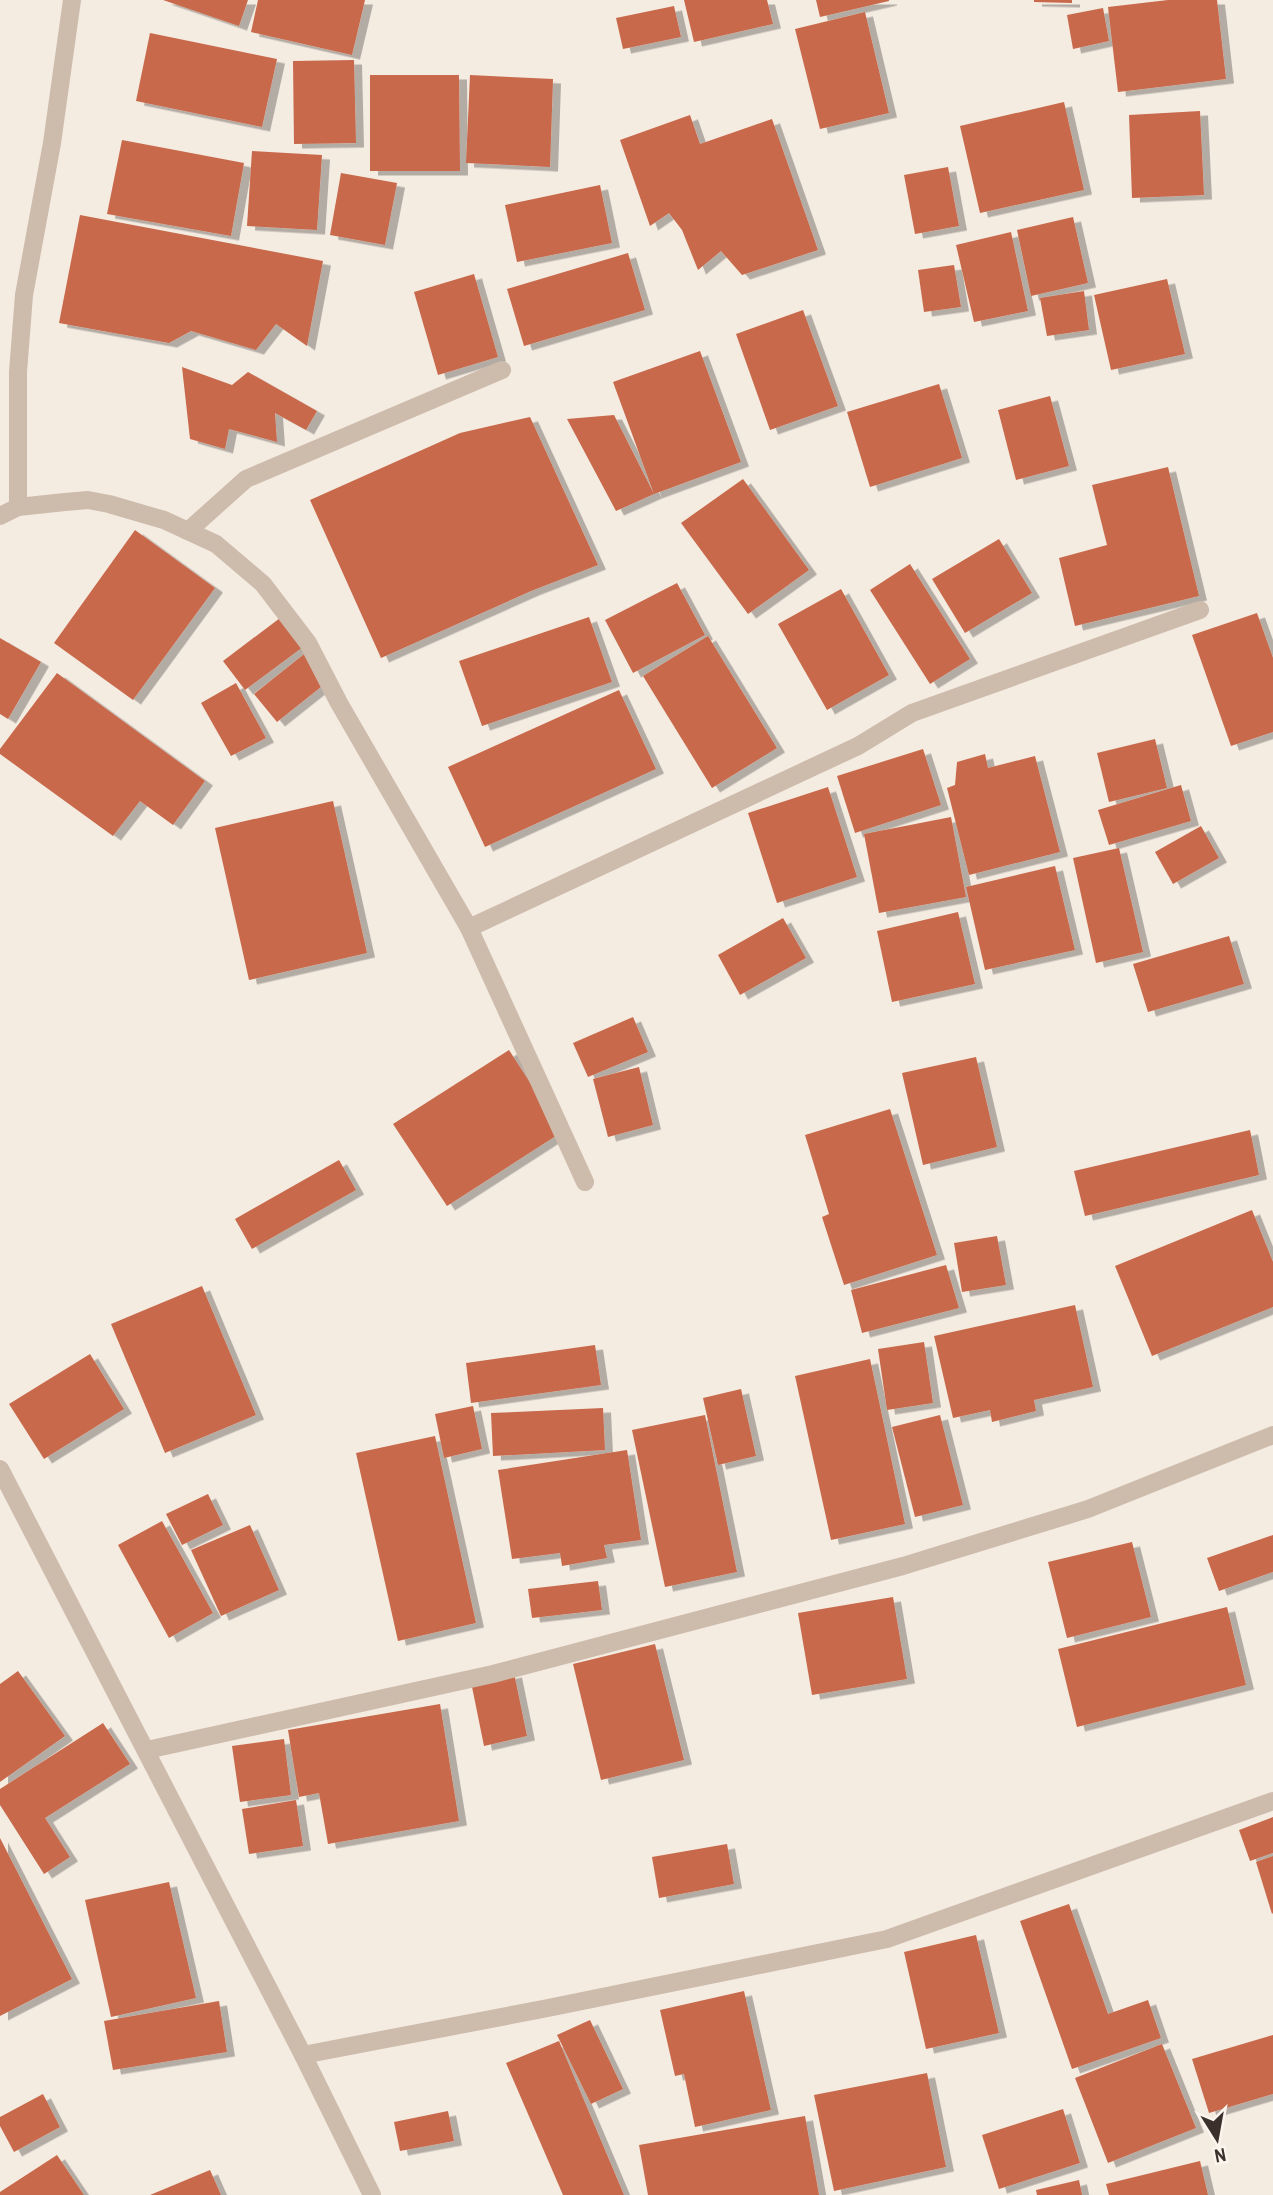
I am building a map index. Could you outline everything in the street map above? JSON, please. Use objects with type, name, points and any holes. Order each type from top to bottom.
[{"type":"street","points":[[18,507],[18,372],[24,295],[52,143],[72,0]]},
{"type":"street","points":[[188,531],[246,479],[502,370]]},
{"type":"street","points":[[0,516],[18,507],[88,500],[164,520],[216,544],[262,584],[308,643],[339,703],[469,928],[585,1182]]},
{"type":"street","points":[[469,928],[858,746],[912,713],[1200,610]]},
{"type":"street","points":[[147,1750],[493,1674],[903,1566],[1088,1509],[1273,1435]]},
{"type":"street","points":[[0,1469],[147,1750],[372,2195]]},
{"type":"street","points":[[303,2055],[562,2006],[887,1939],[1273,1801]]},
{"type":"building","points":[[163,0],[248,0],[239,26]]},
{"type":"building","points":[[258,0],[365,0],[352,55],[251,32]]},
{"type":"building","points":[[684,0],[767,0],[773,24],[694,42]]},
{"type":"building","points":[[816,0],[889,0],[889,1],[820,17]]},
{"type":"building","points":[[1072,0],[1072,3],[1034,2]]},
{"type":"building","points":[[1168,0],[1217,0],[1226,79],[1118,92],[1108,7]]},
{"type":"building","points":[[674,6],[681,37],[623,49],[616,18]]},
{"type":"building","points":[[1103,8],[1109,41],[1073,49],[1067,15]]},
{"type":"building","points":[[865,12],[889,113],[820,129],[795,29]]},
{"type":"building","points":[[150,33],[277,59],[262,127],[136,101]]},
{"type":"building","points":[[354,60],[356,143],[294,144],[293,61]]},
{"type":"building","points":[[370,75],[459,75],[460,171],[370,171]]},
{"type":"building","points":[[470,75],[553,79],[550,167],[466,163]]},
{"type":"building","points":[[1064,102],[1084,190],[980,213],[960,126]]},
{"type":"building","points":[[1200,111],[1204,195],[1132,198],[1129,115]]},
{"type":"building","points":[[690,115],[700,144],[772,119],[818,250],[742,275],[721,251],[698,270],[682,230],[669,213],[650,226],[620,140]]},
{"type":"building","points":[[122,140],[244,163],[231,236],[107,214]]},
{"type":"building","points":[[252,151],[322,155],[317,230],[247,226]]},
{"type":"building","points":[[948,167],[959,226],[915,234],[904,175]]},
{"type":"building","points":[[341,173],[397,183],[385,245],[330,235]]},
{"type":"building","points":[[600,185],[612,243],[517,262],[505,205]]},
{"type":"building","points":[[80,215],[323,261],[307,346],[276,324],[256,350],[191,331],[169,343],[59,323]]},
{"type":"building","points":[[1073,217],[1088,283],[1031,296],[1017,230]]},
{"type":"building","points":[[1011,232],[1028,311],[974,322],[956,245]]},
{"type":"building","points":[[628,253],[645,310],[524,346],[507,289]]},
{"type":"building","points":[[954,265],[961,307],[924,312],[918,270]]},
{"type":"building","points":[[474,274],[498,357],[438,375],[414,292]]},
{"type":"building","points":[[1167,279],[1185,354],[1111,370],[1094,295]]},
{"type":"building","points":[[1084,291],[1089,330],[1047,336],[1040,298]]},
{"type":"building","points":[[803,310],[838,406],[770,430],[736,334]]},
{"type":"building","points":[[700,351],[741,462],[654,494],[613,382]]},
{"type":"building","points":[[182,367],[232,385],[248,372],[317,411],[306,430],[275,413],[277,442],[229,429],[225,449],[190,439]]},
{"type":"building","points":[[939,384],[962,458],[870,487],[847,412]]},
{"type":"building","points":[[1050,396],[1069,466],[1016,480],[998,410]]},
{"type":"building","points":[[614,415],[654,494],[616,511],[567,419]]},
{"type":"building","points":[[530,417],[598,565],[531,591],[381,658],[310,500],[460,433]]},
{"type":"building","points":[[1168,467],[1199,596],[1075,626],[1059,558],[1107,545],[1092,485]]},
{"type":"building","points":[[743,479],[809,570],[748,614],[681,523]]},
{"type":"building","points":[[135,530],[215,588],[133,700],[54,643]]},
{"type":"building","points":[[999,539],[1032,593],[965,633],[932,579]]},
{"type":"building","points":[[910,564],[970,659],[930,684],[870,590]]},
{"type":"building","points":[[677,583],[705,635],[633,673],[605,620]]},
{"type":"building","points":[[841,589],[889,675],[827,710],[778,624]]},
{"type":"building","points":[[1257,613],[1273,658],[1273,732],[1231,746],[1192,635]]},
{"type":"building","points":[[284,615],[307,644],[245,690],[223,661]]},
{"type":"building","points":[[589,617],[612,682],[482,726],[459,661]]},
{"type":"building","points":[[708,636],[777,748],[712,788],[643,676]]},
{"type":"building","points":[[0,638],[41,662],[8,719],[0,714]]},
{"type":"building","points":[[308,651],[331,679],[277,722],[254,694]]},
{"type":"building","points":[[57,673],[205,781],[173,825],[140,801],[113,836],[0,754],[0,749]]},
{"type":"building","points":[[236,683],[266,738],[231,756],[201,703]]},
{"type":"building","points":[[619,690],[656,769],[485,847],[448,767]]},
{"type":"building","points":[[1155,739],[1167,788],[1109,802],[1097,753]]},
{"type":"building","points":[[923,749],[941,805],[855,833],[837,776]]},
{"type":"building","points":[[985,754],[988,768],[1035,756],[1060,852],[969,875],[947,788],[955,785],[957,762]]},
{"type":"building","points":[[1181,785],[1191,821],[1109,845],[1098,810]]},
{"type":"building","points":[[828,787],[857,877],[777,903],[748,813]]},
{"type":"building","points":[[333,801],[367,953],[249,980],[215,828]]},
{"type":"building","points":[[951,817],[966,897],[879,913],[864,834]]},
{"type":"building","points":[[1201,826],[1219,858],[1173,884],[1155,852]]},
{"type":"building","points":[[1119,848],[1143,952],[1096,963],[1073,858]]},
{"type":"building","points":[[1055,866],[1075,950],[985,970],[966,887]]},
{"type":"building","points":[[958,912],[975,984],[892,1002],[877,931]]},
{"type":"building","points":[[783,918],[806,958],[740,995],[718,955]]},
{"type":"building","points":[[1229,936],[1244,984],[1148,1012],[1133,964]]},
{"type":"building","points":[[633,1017],[648,1052],[588,1077],[573,1043]]},
{"type":"building","points":[[509,1050],[562,1132],[447,1206],[393,1124]]},
{"type":"building","points":[[976,1057],[997,1147],[923,1165],[902,1073]]},
{"type":"building","points":[[639,1067],[653,1125],[608,1137],[593,1079]]},
{"type":"building","points":[[890,1109],[937,1255],[844,1285],[822,1217],[829,1214],[805,1135]]},
{"type":"building","points":[[1250,1130],[1259,1175],[1085,1216],[1074,1171]]},
{"type":"building","points":[[339,1160],[356,1190],[252,1249],[235,1219]]},
{"type":"building","points":[[1252,1210],[1273,1262],[1273,1307],[1152,1356],[1115,1266]]},
{"type":"building","points":[[997,1236],[1006,1285],[962,1292],[954,1243]]},
{"type":"building","points":[[946,1265],[959,1308],[862,1333],[851,1290]]},
{"type":"building","points":[[202,1286],[256,1415],[165,1453],[111,1324]]},
{"type":"building","points":[[1075,1305],[1093,1387],[1034,1400],[1036,1411],[992,1422],[990,1410],[953,1418],[934,1336]]},
{"type":"building","points":[[924,1342],[933,1403],[887,1410],[878,1349]]},
{"type":"building","points":[[595,1345],[601,1385],[471,1403],[466,1363]]},
{"type":"building","points":[[90,1354],[124,1409],[44,1459],[9,1404]]},
{"type":"building","points":[[870,1359],[905,1524],[831,1540],[795,1376]]},
{"type":"building","points":[[741,1389],[756,1456],[718,1465],[703,1398]]},
{"type":"building","points":[[473,1406],[482,1449],[444,1458],[435,1414]]},
{"type":"building","points":[[603,1408],[605,1450],[493,1456],[491,1413]]},
{"type":"building","points":[[705,1415],[737,1572],[665,1587],[632,1430]]},
{"type":"building","points":[[940,1415],[963,1505],[915,1517],[892,1427]]},
{"type":"building","points":[[435,1436],[476,1623],[398,1641],[356,1453]]},
{"type":"building","points":[[627,1450],[641,1540],[604,1545],[607,1558],[562,1566],[560,1553],[512,1559],[498,1470]]},
{"type":"building","points":[[208,1494],[223,1525],[182,1545],[166,1514]]},
{"type":"building","points":[[162,1521],[213,1613],[169,1638],[118,1545]]},
{"type":"building","points":[[250,1525],[279,1590],[221,1616],[191,1550]]},
{"type":"building","points":[[1273,1535],[1273,1572],[1219,1591],[1207,1558]]},
{"type":"building","points":[[1132,1542],[1151,1617],[1067,1638],[1048,1562]]},
{"type":"building","points":[[598,1581],[602,1610],[532,1618],[528,1589]]},
{"type":"building","points":[[893,1597],[907,1679],[812,1695],[798,1613]]},
{"type":"building","points":[[1227,1607],[1246,1685],[1077,1727],[1058,1649]]},
{"type":"building","points":[[655,1644],[684,1760],[601,1780],[573,1664]]},
{"type":"building","points":[[18,1671],[65,1736],[0,1782],[0,1684]]},
{"type":"building","points":[[514,1673],[527,1736],[484,1746],[471,1682]]},
{"type":"building","points":[[440,1704],[459,1821],[328,1844],[319,1793],[299,1797],[288,1730]]},
{"type":"building","points":[[103,1723],[130,1764],[45,1818],[70,1857],[44,1874],[0,1805],[0,1789]]},
{"type":"building","points":[[284,1739],[291,1795],[240,1802],[232,1746]]},
{"type":"building","points":[[296,1800],[303,1846],[249,1854],[242,1809]]},
{"type":"building","points":[[1273,1817],[1273,1853],[1250,1861],[1239,1830]]},
{"type":"building","points":[[0,1838],[72,1979],[0,2016]]},
{"type":"building","points":[[727,1844],[734,1884],[659,1898],[652,1857]]},
{"type":"building","points":[[1273,1856],[1273,1913],[1272,1914],[1256,1862]]},
{"type":"building","points":[[169,1882],[196,1998],[111,2017],[85,1900]]},
{"type":"building","points":[[1069,1904],[1108,2014],[1148,2000],[1161,2038],[1072,2069],[1020,1921]]},
{"type":"building","points":[[976,1935],[999,2033],[926,2049],[904,1952]]},
{"type":"building","points":[[744,1991],[771,2110],[695,2127],[684,2074],[675,2076],[660,2010]]},
{"type":"building","points":[[219,2001],[227,2052],[113,2070],[104,2021]]},
{"type":"building","points":[[590,2020],[623,2089],[591,2104],[557,2035]]},
{"type":"building","points":[[1273,2035],[1273,2094],[1209,2113],[1192,2059]]},
{"type":"building","points":[[559,2041],[624,2195],[563,2195],[506,2063]]},
{"type":"building","points":[[1162,2044],[1196,2128],[1108,2163],[1075,2078]]},
{"type":"building","points":[[927,2073],[946,2167],[834,2191],[814,2095]]},
{"type":"building","points":[[43,2094],[60,2127],[14,2152],[0,2126],[0,2117]]},
{"type":"building","points":[[1063,2109],[1080,2163],[999,2189],[982,2135]]},
{"type":"building","points":[[448,2111],[454,2141],[400,2151],[394,2122]]},
{"type":"building","points":[[805,2116],[819,2195],[648,2195],[639,2145]]},
{"type":"building","points":[[57,2155],[84,2195],[0,2195],[0,2192]]},
{"type":"building","points":[[1200,2161],[1208,2195],[1109,2195],[1106,2184]]},
{"type":"building","points":[[210,2170],[221,2195],[150,2195]]},
{"type":"building","points":[[1079,2180],[1082,2195],[1037,2195],[1036,2190]]}]
